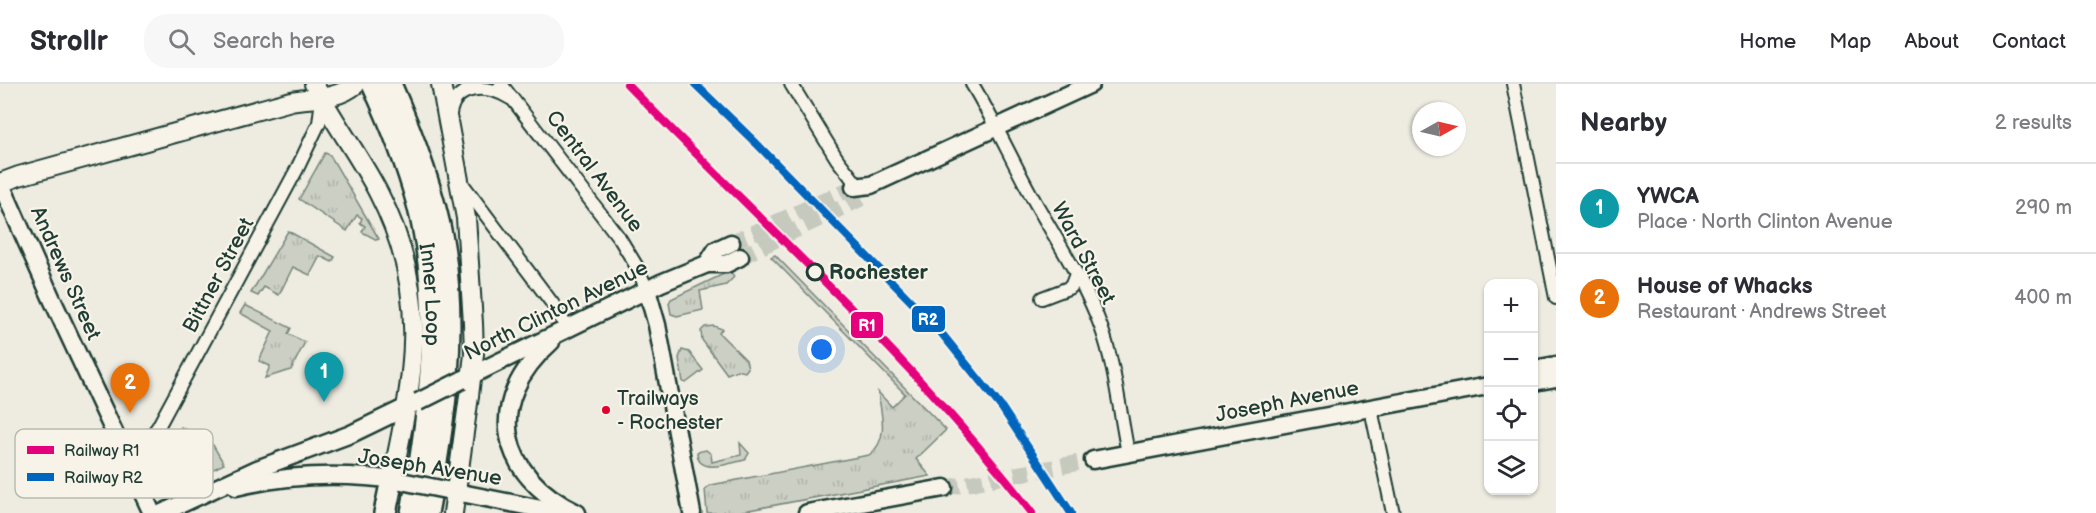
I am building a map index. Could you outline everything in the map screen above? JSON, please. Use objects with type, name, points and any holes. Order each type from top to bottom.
[{"type":"highway","name":"Inner Loop","points":[[390,84],[412,137],[432,198],[442,241],[448,284],[450,328],[447,395],[427,513]]},
{"type":"highway","name":"Inner Loop","points":[[361,85],[406,165],[418,204],[427,246],[432,289],[434,352],[428,420],[412,513]]},
{"type":"highway","points":[[385,513],[396,480]]},
{"type":"main road","points":[[441,84],[450,122],[468,239],[474,354],[466,378],[451,491],[453,513]]},
{"type":"main road","points":[[861,189],[1091,84]]},
{"type":"main road","points":[[0,182],[291,101],[322,89],[340,94],[361,85]]},
{"type":"main road","points":[[322,89],[379,193],[396,231],[411,292],[414,334],[412,405],[396,480]]},
{"type":"main road","name":"Andrews Street","points":[[0,182],[51,297],[114,429]]},
{"type":"main road","name":"North Clinton Avenue","points":[[213,489],[257,469],[351,434],[647,290],[706,264],[726,264],[736,250]]},
{"type":"main road","name":"Central Avenue","points":[[647,290],[657,325],[692,513]]},
{"type":"main road","points":[[568,329],[535,357],[522,375],[512,396],[508,426],[512,449],[526,476],[543,492],[577,513]]},
{"type":"main road","points":[[1538,368],[1556,365]]},
{"type":"main road","points":[[1538,381],[1556,378]]},
{"type":"main road","name":"Joseph Avenue","points":[[1093,460],[1484,387]]},
{"type":"main road","name":"Joseph Avenue","points":[[213,494],[260,481],[342,476],[396,480],[561,513]]},
{"type":"main road","points":[[807,513],[944,488]]},
{"type":"main road","name":"Andrews Street","points":[[145,498],[152,513]]},
{"type":"main road","name":"North Clinton Avenue","points":[[162,513],[193,498]]},
{"type":"main road","name":"Joseph Avenue","points":[[186,501],[197,498]]},
{"type":"street","name":"Central Avenue","points":[[501,84],[620,239],[637,267],[647,290]]},
{"type":"street","points":[[791,84],[837,159],[861,189]]},
{"type":"street","name":"Ward Street","points":[[972,84],[1093,308],[1105,340],[1128,453]]},
{"type":"street","points":[[1513,84],[1556,298]]},
{"type":"street","name":"Central Avenue","points":[[450,122],[450,110],[454,100],[468,88],[489,87],[515,102]]},
{"type":"street","name":"Bittner Street","points":[[156,429],[297,170],[319,123],[322,89]]},
{"type":"street","points":[[460,180],[556,308],[568,329]]},
{"type":"street","points":[[1042,298],[1071,287],[1076,274]]},
{"type":"street","points":[[1371,409],[1393,513]]},
{"type":"green space","points":[[325,153],[330,155],[379,239],[362,232],[365,226],[360,223],[362,218],[357,215],[347,231],[299,199]]},
{"type":"green space","points":[[288,231],[335,257],[332,262],[320,256],[310,275],[293,267],[279,295],[264,287],[258,296],[251,293]]},
{"type":"green space","points":[[775,255],[946,430],[916,459],[930,476],[733,513],[707,513],[705,489],[711,485],[869,455],[876,449],[882,434],[878,392],[892,407],[905,394],[771,257]]},
{"type":"green space","points":[[730,271],[734,277],[726,285],[700,291],[703,310],[677,316],[671,314],[669,303],[671,299]]},
{"type":"green space","points":[[245,305],[291,328],[288,334],[305,342],[291,370],[265,378],[270,366],[259,361],[273,331],[240,313]]},
{"type":"green space","points":[[714,326],[722,329],[719,333],[746,360],[748,368],[745,372],[737,370],[727,374],[702,340],[701,331],[705,327]]},
{"type":"green space","points":[[682,350],[689,352],[703,370],[686,383],[683,382],[679,358]]},
{"type":"green space","points":[[740,443],[749,453],[745,460],[708,466],[702,464],[698,459],[697,452],[706,450],[711,454],[712,462],[741,455]]},
{"type":"green space","points":[[213,445],[224,464],[213,469]]},
{"type":"tunnel","points":[[731,243],[854,187]]},
{"type":"tunnel","points":[[740,257],[862,198]]},
{"type":"tunnel","points":[[944,488],[1093,460]]},
{"type":"rail line","name":"R1","points":[[627,84],[887,346],[986,456],[1032,513]]},
{"type":"rail line","name":"R2","points":[[695,84],[938,329],[1002,408],[1071,513]]},
{"type":"place","name":"Rochester","points":[[815,272]]},
{"type":"place","name":"YWCA","points":[[324,402]]},
{"type":"place","name":"Trailways - Rochester","points":[[606,410]]},
{"type":"place","name":"House of Whacks","points":[[130,413]]}]
